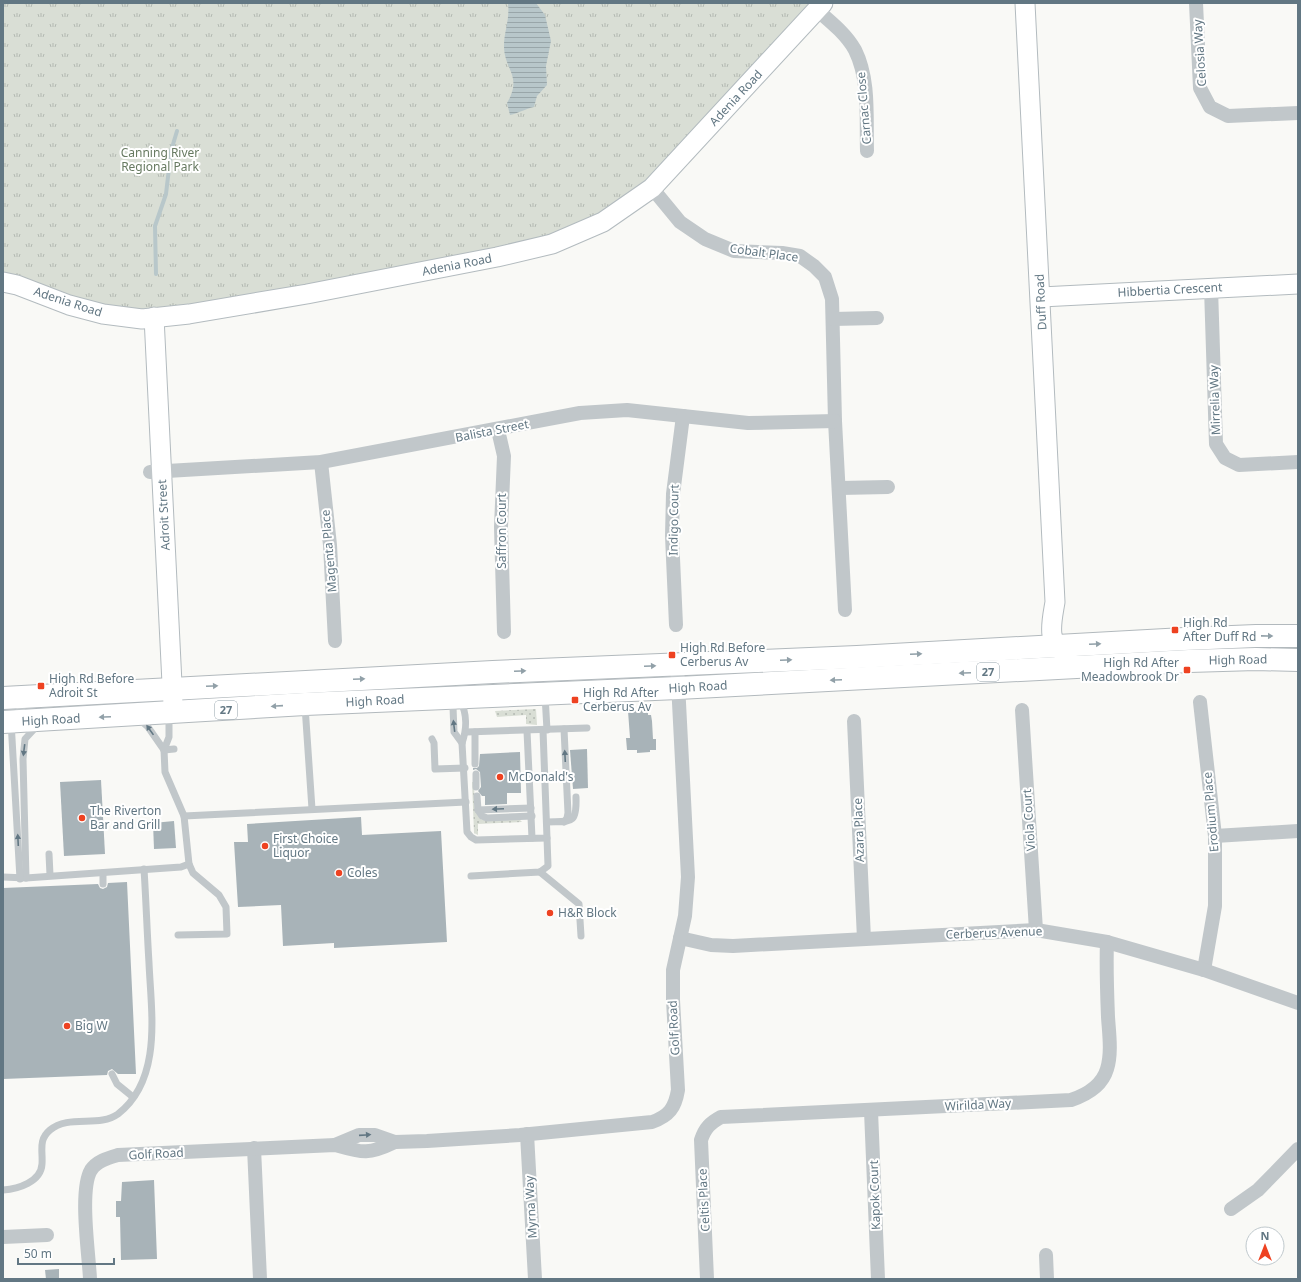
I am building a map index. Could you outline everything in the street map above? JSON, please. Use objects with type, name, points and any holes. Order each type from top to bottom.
[{"type":"main road","name":"High Road","points":[[3,698],[167,688],[384,678],[485,677],[677,664],[1056,646],[1184,638],[1298,636]]},
{"type":"main road","name":"High Road","points":[[7,722],[132,716],[458,693],[544,693],[678,688],[1256,659],[1298,660]]},
{"type":"street","name":"Duff Road","points":[[1025,3],[1041,297],[1055,602],[1064,629],[1056,646]]},
{"type":"street","name":"Celosia Way","points":[[1196,3],[1200,88],[1210,107],[1228,116],[1298,113]]},
{"type":"street","name":"Carnac Close","points":[[820,7],[854,50],[864,76],[867,151]]},
{"type":"street","name":"Adenia Road","points":[[3,282],[17,285],[69,305],[103,314],[148,318],[189,314],[306,294],[552,244],[603,222],[652,188],[820,7]]},
{"type":"street","name":"Cobalt Place","points":[[652,188],[680,222],[705,239],[734,251],[782,253],[800,256],[826,277],[832,299],[835,421],[840,488],[845,610]]},
{"type":"street","name":"Hibbertia Crescent","points":[[1041,297],[1298,284]]},
{"type":"street","name":"Mirrelia Way","points":[[1211,288],[1216,444],[1225,458],[1239,465],[1298,462]]},
{"type":"street","name":"Adroit Street","points":[[148,318],[167,688],[167,713]]},
{"type":"street","points":[[832,319],[877,318]]},
{"type":"street","name":"Balista Street","points":[[156,471],[321,462],[498,430],[580,413],[627,410],[748,423],[835,421]]},
{"type":"street","name":"Indigo Court","points":[[676,625],[672,536],[673,494],[682,416]]},
{"type":"street","name":"Saffron Court","points":[[498,430],[504,456],[500,527],[504,632]]},
{"type":"street","name":"Magenta Place","points":[[321,462],[330,545],[335,641]]},
{"type":"street","points":[[840,488],[888,487]]},
{"type":"street","points":[[1018,670],[1056,646],[1064,653],[1080,661],[1103,666]]},
{"type":"street","name":"Golf Road","points":[[90,1279],[86,1197],[91,1170],[102,1160],[118,1155],[335,1145],[359,1135],[375,1134],[395,1142],[527,1134],[652,1122],[663,1118],[671,1111],[676,1102],[678,1090],[672,1000],[673,970],[685,916],[688,877],[677,664]]},
{"type":"street","name":"Erodium Place","points":[[1200,702],[1215,836],[1214,906],[1204,970]]},
{"type":"street","name":"Viola Court","points":[[1022,710],[1036,930]]},
{"type":"street","name":"Azara Place","points":[[854,721],[864,939]]},
{"type":"street","points":[[1215,836],[1298,831]]},
{"type":"street","name":"Cerberus Avenue","points":[[680,938],[711,945],[733,946],[1036,930],[1107,942],[1204,970],[1298,1003]]},
{"type":"street","name":"Wirilda Way","points":[[710,1124],[721,1118],[1071,1100],[1087,1094],[1099,1083],[1107,1070],[1110,1057],[1107,942]]},
{"type":"street","name":"Kapok Court","points":[[871,1111],[878,1279]]},
{"type":"street","name":"Celtis Place","points":[[707,1279],[701,1140],[704,1132],[710,1124]]},
{"type":"street","name":"Myrna Way","points":[[527,1134],[535,1279]]},
{"type":"street","points":[[254,1148],[260,1279]]},
{"type":"street","points":[[1231,1209],[1258,1190],[1298,1149]]},
{"type":"street","points":[[3,1237],[47,1235]]},
{"type":"street","points":[[1046,1255],[1047,1279]]},
{"type":"lane","points":[[384,678],[425,684]]},
{"type":"lane","points":[[458,693],[464,707],[466,732],[462,743],[467,832],[471,838],[476,840],[547,838]]},
{"type":"lane","points":[[458,693],[453,707],[454,732],[462,743]]},
{"type":"lane","points":[[471,876],[540,872],[548,866],[544,693]]},
{"type":"lane","points":[[23,879],[7,722],[33,696]]},
{"type":"lane","points":[[305,704],[312,809]]},
{"type":"lane","points":[[167,713],[169,737],[164,750],[165,772],[172,784],[184,816],[189,864],[193,873],[219,895],[226,907],[227,934],[178,935]]},
{"type":"lane","points":[[132,716],[145,723],[164,750]]},
{"type":"lane","points":[[23,879],[22,777],[24,748],[28,734],[45,720]]},
{"type":"lane","points":[[466,732],[587,728]]},
{"type":"lane","points":[[564,729],[568,813],[564,822]]},
{"type":"lane","points":[[527,731],[532,838]]},
{"type":"lane","points":[[432,739],[434,743],[435,770],[475,762],[475,732]]},
{"type":"lane","points":[[164,750],[174,749]]},
{"type":"lane","points":[[476,774],[476,787]]},
{"type":"lane","points":[[476,796],[478,810],[482,816],[487,818],[532,816]]},
{"type":"lane","points":[[547,822],[564,822],[574,818],[577,813],[576,797]]},
{"type":"lane","points":[[184,816],[466,802]]},
{"type":"lane","points":[[478,810],[531,808]]},
{"type":"lane","points":[[49,854],[50,876]]},
{"type":"lane","points":[[3,877],[23,879],[181,867],[189,864]]},
{"type":"lane","points":[[3,1190],[28,1184],[41,1171],[42,1139],[55,1126],[76,1121],[110,1119],[126,1106],[133,1097],[147,1067],[152,1030],[144,869]]},
{"type":"lane","points":[[540,872],[579,904],[581,936]]},
{"type":"lane","points":[[103,873],[104,884]]},
{"type":"lane","points":[[112,1074],[117,1084],[133,1097]]},
{"type":"green space","name":"Canning River Regional Park","points":[[3,3],[820,3],[667,174],[544,246],[168,318],[3,286]]},
{"type":"green space","points":[[536,709],[537,725],[526,724],[526,715],[497,717],[495,711]]},
{"type":"green space","points":[[472,782],[474,782],[475,810],[482,820],[520,820],[522,822],[478,824],[478,835],[474,833]]},
{"type":"shaded area","points":[[508,3],[536,3],[545,15],[551,41],[546,66],[547,85],[537,96],[534,107],[510,115],[507,103],[513,86],[513,79],[504,46]]},
{"type":"building","points":[[648,710],[648,715],[651,715],[653,739],[656,739],[656,750],[637,753],[637,750],[627,750],[626,738],[630,738],[628,711]]},
{"type":"building","points":[[587,749],[588,788],[573,789],[570,750]]},
{"type":"building","name":"McDonald's","points":[[520,752],[521,793],[507,793],[507,804],[485,805],[485,796],[482,796],[478,791],[481,787],[480,772],[476,769],[473,770],[473,768],[477,768],[479,766],[480,754]]},
{"type":"building","name":"The Riverton Bar and Grill","points":[[101,780],[105,854],[64,856],[60,782]]},
{"type":"building","name":"Coles","points":[[361,817],[362,835],[441,831],[447,942],[334,948],[334,943],[283,946],[281,905],[238,907],[234,842],[248,842],[247,824]]},
{"type":"building","points":[[174,821],[176,848],[154,849],[153,823]]},
{"type":"building","points":[[127,882],[136,1074],[118,1074],[112,1069],[108,1071],[107,1075],[3,1079],[3,888],[98,884],[100,888],[103,889],[107,887],[108,883]]},
{"type":"building","points":[[154,1180],[157,1259],[121,1260],[120,1217],[116,1217],[116,1201],[121,1201],[122,1182]]},
{"type":"building","points":[[59,1269],[59,1279],[46,1279],[45,1270]]},
{"type":"waterway","points":[[156,274],[155,226],[166,194],[171,151],[177,131]]},
{"type":"place","name":"High Rd After Duff Rd","points":[[1175,630]]},
{"type":"place","name":"High Rd Before Cerberus Av","points":[[672,655]]},
{"type":"place","name":"High Rd After Meadowbrook Dr","points":[[1187,670]]},
{"type":"place","name":"High Rd Before Adroit St","points":[[41,686]]},
{"type":"place","name":"High Rd After Cerberus Av","points":[[575,700]]},
{"type":"place","name":"McDonald's","points":[[500,777]]},
{"type":"place","name":"The Riverton Bar and Grill","points":[[82,818]]},
{"type":"place","name":"First Choice Liquor","points":[[265,846]]},
{"type":"place","name":"Coles","points":[[339,873]]},
{"type":"place","name":"H&R Block","points":[[550,913]]},
{"type":"place","name":"Big W","points":[[67,1026]]}]
